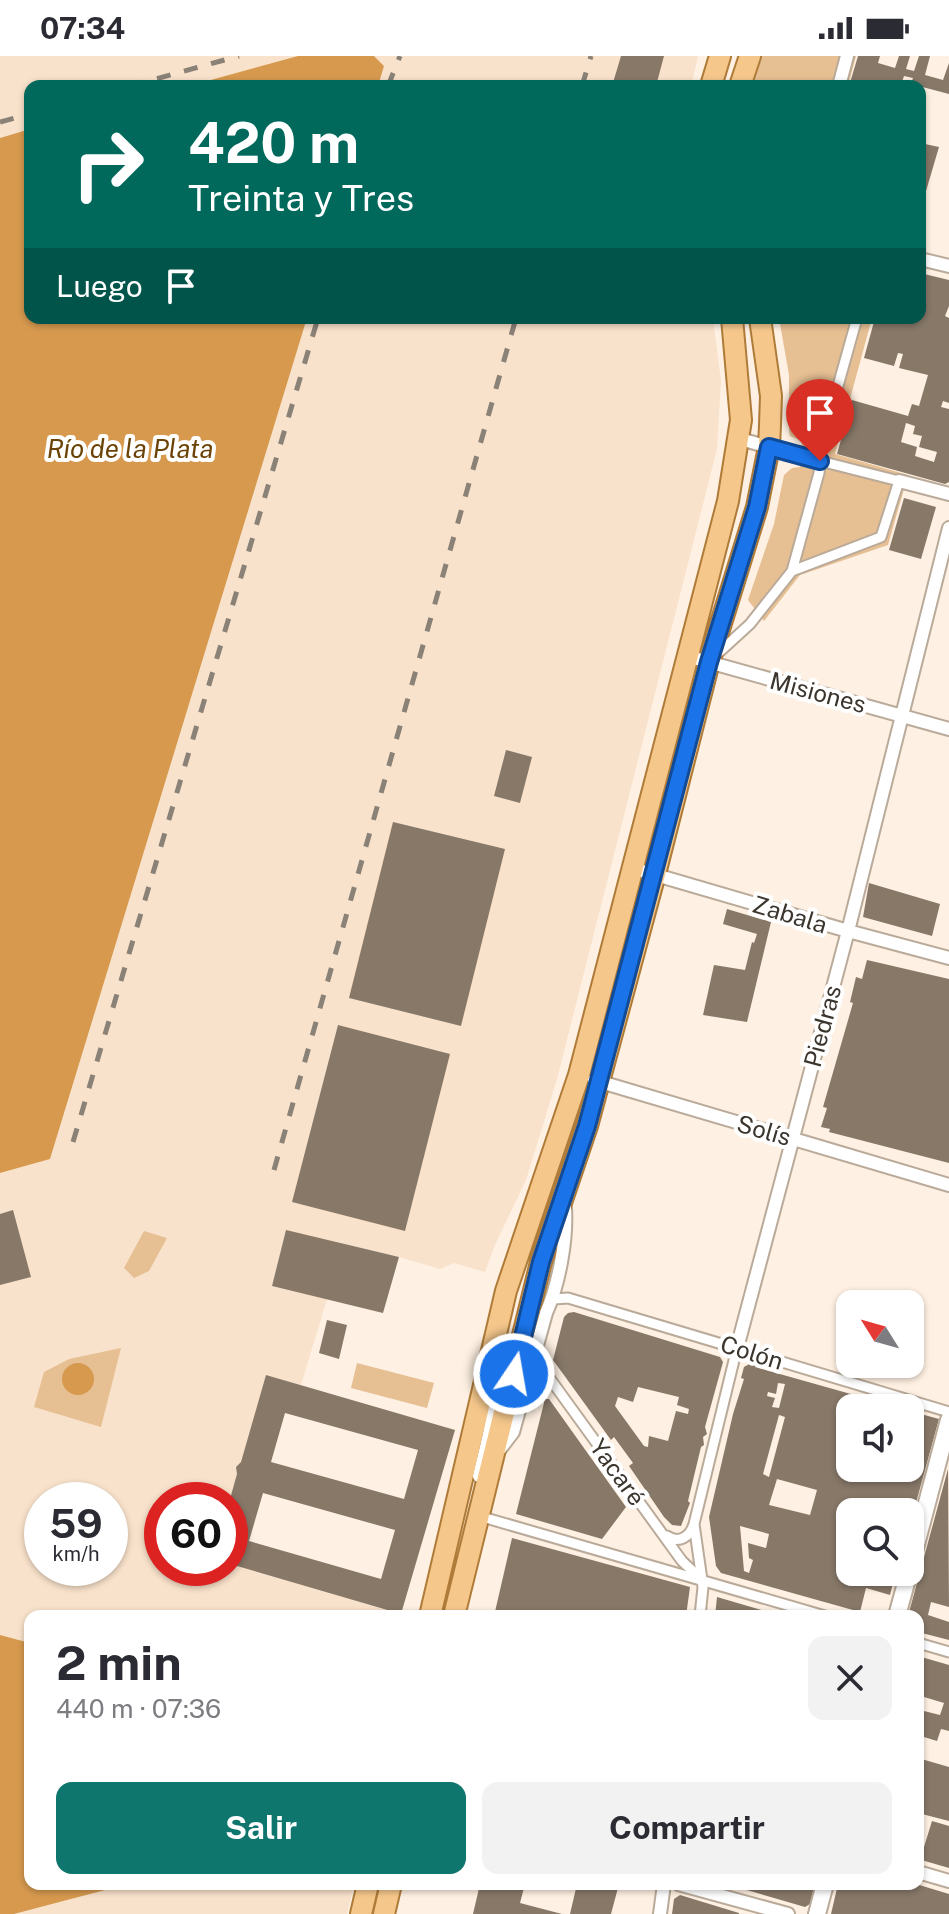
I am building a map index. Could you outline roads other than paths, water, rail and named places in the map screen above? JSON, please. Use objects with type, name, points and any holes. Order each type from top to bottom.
[{"type":"main road","points":[[713,80],[720,56]]},
{"type":"main road","points":[[742,80],[750,56]]},
{"type":"main road","points":[[455,1610],[494,1457],[526,1361],[541,1262],[587,1126],[589,1078],[632,868],[728,501],[740,439],[741,399],[733,324]]},
{"type":"main road","points":[[431,1610],[510,1276],[562,1132],[589,1078],[655,874],[709,662],[757,507],[769,447],[771,396],[761,324]]},
{"type":"main road","points":[[361,1914],[367,1890]]},
{"type":"main road","points":[[384,1914],[390,1890]]},
{"type":"street","points":[[841,80],[847,56]]},
{"type":"street","points":[[926,260],[949,266]]},
{"type":"street","points":[[709,662],[750,624],[792,571],[822,443],[855,324]]},
{"type":"street","points":[[740,439],[949,494]]},
{"type":"street","points":[[792,571],[881,537],[899,481]]},
{"type":"street","name":"Piedras","points":[[701,1610],[703,1581],[694,1524],[949,528]]},
{"type":"street","name":"Misiones","points":[[687,656],[949,729]]},
{"type":"street","name":"Zabala","points":[[632,868],[949,958]]},
{"type":"street","name":"Solís","points":[[589,1078],[949,1185]]},
{"type":"street","points":[[468,1559],[466,1540],[494,1401],[492,1387],[486,1377],[526,1361],[554,1299],[566,1233],[563,1193]]},
{"type":"street","name":"Colón","points":[[554,1299],[568,1298],[949,1412]]},
{"type":"street","name":"Yacaré","points":[[526,1361],[548,1376],[682,1561],[703,1581]]},
{"type":"street","points":[[924,1514],[949,1420]]},
{"type":"street","points":[[479,1516],[804,1610]]},
{"type":"street","points":[[660,1529],[670,1538],[682,1539],[690,1533],[694,1524]]},
{"type":"street","points":[[899,1610],[905,1586]]},
{"type":"street","points":[[924,1645],[949,1652]]},
{"type":"street","points":[[924,1874],[949,1881]]},
{"type":"street","points":[[660,1914],[663,1890]]},
{"type":"street","points":[[700,1890],[788,1914]]},
{"type":"street","points":[[817,1914],[823,1890]]},
{"type":"water","points":[[298,56],[374,56],[384,66],[380,80],[211,80]]},
{"type":"water","name":"Río de la Plata","points":[[24,131],[24,324],[305,324],[50,1159],[0,1173],[0,138]]},
{"type":"water","points":[[78,1363],[89,1368],[94,1379],[89,1390],[78,1395],[67,1390],[62,1379],[67,1368]]},
{"type":"water","points":[[0,1635],[24,1641],[24,1890],[105,1890],[14,1914],[0,1914]]},
{"type":"railway","points":[[152,80],[239,56]]},
{"type":"railway","points":[[390,80],[400,56]]},
{"type":"railway","points":[[584,80],[591,56]]},
{"type":"railway","points":[[0,122],[24,116]]},
{"type":"railway","points":[[73,1142],[316,324]]},
{"type":"railway","points":[[274,1170],[514,324]]}]
